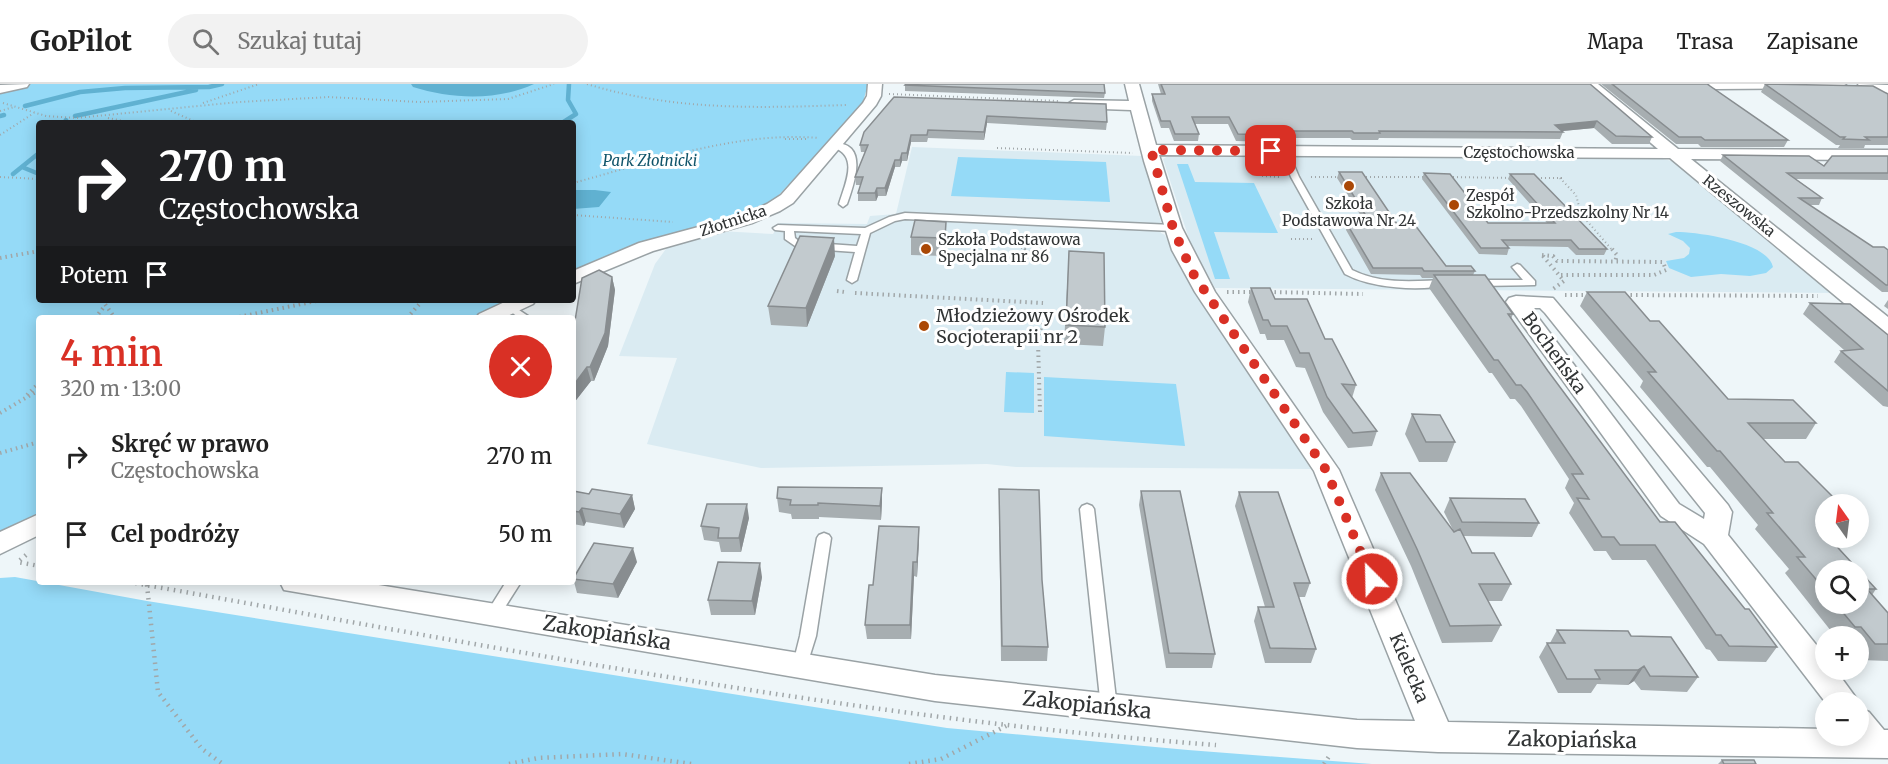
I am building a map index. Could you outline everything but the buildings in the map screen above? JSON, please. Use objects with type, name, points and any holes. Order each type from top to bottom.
[{"type":"street","points":[[0,89],[22,84]]},
{"type":"street","name":"Rzeszowska","points":[[1589,84],[1888,328]]},
{"type":"street","points":[[1716,85],[1839,84]]},
{"type":"street","points":[[1865,84],[1888,89]]},
{"type":"street","name":"Złotnicka","points":[[576,277],[618,257],[660,242],[755,217],[774,208],[787,199],[880,93]]},
{"type":"street","points":[[1060,102],[1135,95]]},
{"type":"street","name":"Kielecka","points":[[1135,95],[1173,228],[1192,272],[1326,470],[1438,738]]},
{"type":"street","name":"Częstochowska","points":[[1151,152],[1888,155]]},
{"type":"street","name":"Bocheńska","points":[[1714,537],[1719,512],[1548,296],[1516,302],[1670,510],[1714,537],[1835,692]]},
{"type":"street","points":[[496,315],[521,308]]},
{"type":"street","name":"Zakopiańska","points":[[313,585],[935,687],[1358,734],[1438,738],[1874,736]]},
{"type":"lane","points":[[836,145],[840,145],[852,157],[854,168],[843,204]]},
{"type":"lane","points":[[1284,151],[1295,177],[1348,272],[1359,279],[1377,283],[1457,283]]},
{"type":"lane","points":[[778,228],[866,231],[892,219],[905,216],[1173,228]]},
{"type":"lane","points":[[789,230],[790,239],[798,245],[860,249]]},
{"type":"lane","points":[[852,280],[866,231]]},
{"type":"lane","points":[[1469,283],[1531,283],[1517,267]]},
{"type":"lane","points":[[1087,509],[1109,708]]},
{"type":"lane","points":[[801,664],[808,636],[824,538]]},
{"type":"lane","points":[[493,614],[512,585]]},
{"type":"path","points":[[170,110],[204,103],[259,84]]},
{"type":"path","points":[[0,103],[62,118],[239,102],[329,97],[368,97],[419,102],[482,101],[508,99],[552,84]]},
{"type":"path","points":[[587,84],[611,93],[690,107],[846,105]]},
{"type":"path","points":[[880,93],[1060,102]]},
{"type":"path","points":[[0,111],[17,106]]},
{"type":"path","points":[[170,110],[192,120]]},
{"type":"path","points":[[0,135],[34,113]]},
{"type":"path","points":[[100,116],[119,120]]},
{"type":"path","points":[[576,182],[695,150],[806,138]]},
{"type":"path","points":[[997,148],[1151,152]]},
{"type":"path","points":[[0,177],[36,179]]},
{"type":"path","points":[[1295,177],[1432,177]]},
{"type":"path","points":[[1444,177],[1514,178]]},
{"type":"path","points":[[1525,178],[1561,178],[1576,195],[1581,214],[1617,255],[1615,262]]},
{"type":"path","points":[[576,216],[704,224],[718,228]]},
{"type":"path","points":[[996,233],[1035,256],[1048,259]]},
{"type":"path","points":[[1291,239],[1329,239]]},
{"type":"path","points":[[0,258],[36,252]]},
{"type":"path","points":[[1548,296],[1564,281],[1558,275],[1542,255],[1553,256],[1557,261],[1663,262],[1666,270],[1654,275],[1558,275]]},
{"type":"path","points":[[849,292],[1043,303]]},
{"type":"path","points":[[1548,296],[1600,295]]},
{"type":"path","points":[[1624,295],[1828,296]]},
{"type":"path","points":[[103,303],[112,315]]},
{"type":"path","points":[[248,315],[306,303]]},
{"type":"path","points":[[410,315],[420,303]]},
{"type":"path","points":[[98,315],[105,307]]},
{"type":"path","points":[[1040,412],[1038,342],[1042,318]]},
{"type":"path","points":[[24,398],[36,386]]},
{"type":"path","points":[[0,413],[36,392]]},
{"type":"path","points":[[0,453],[36,443]]},
{"type":"path","points":[[26,537],[18,562],[36,565]]},
{"type":"path","points":[[224,764],[202,749],[158,692],[147,585],[780,695],[1141,741],[1224,746]]},
{"type":"path","points":[[909,764],[941,759],[1016,719]]},
{"type":"path","points":[[1323,764],[1334,744]]},
{"type":"path","points":[[1319,752],[1331,752]]},
{"type":"path","points":[[509,764],[538,758],[622,754],[692,764]]},
{"type":"shaded area","points":[[411,84],[534,84],[520,90],[489,96],[458,96],[428,91],[413,87]]},
{"type":"shaded area","name":"Młodzieżowy Ośrodek Socjoterapii nr 2","points":[[912,147],[1142,156],[1161,222],[1159,226],[1161,233],[1165,235],[1180,268],[1311,469],[1016,467],[987,464],[761,468],[647,444],[677,358],[619,356],[655,264],[671,242],[720,231],[773,234],[780,223],[867,224],[870,216],[896,214]]},
{"type":"shaded area","name":"Zespół Szkolno-Przedszkolny Nr 14","points":[[1170,155],[1658,158],[1677,162],[1836,293],[1215,288],[1192,248],[1163,159]]},
{"type":"shaded area","points":[[576,190],[611,192],[599,207],[576,209]]},
{"type":"green space","name":"Park Złotnicki","points":[[29,84],[868,84],[862,106],[777,197],[743,217],[576,273],[576,120],[36,120],[36,303],[506,303],[479,315],[36,315],[36,515],[0,535],[0,91]]},
{"type":"green space","points":[[958,157],[1106,162],[1110,202],[951,196]]},
{"type":"green space","points":[[1177,164],[1188,164],[1195,182],[1254,183],[1278,233],[1214,232],[1230,279],[1215,279]]},
{"type":"green space","points":[[1676,232],[1715,236],[1746,245],[1768,258],[1773,267],[1766,273],[1750,276],[1721,274],[1691,277],[1669,268],[1666,261],[1684,258],[1689,254],[1690,248],[1683,241],[1668,234]]},
{"type":"green space","points":[[1006,372],[1034,373],[1034,413],[1004,412]]},
{"type":"green space","points":[[1044,377],[1176,384],[1185,446],[1044,436]]},
{"type":"green space","points":[[15,577],[36,581],[36,585],[59,585],[147,601],[947,728],[1372,764],[0,764],[0,578]]},
{"type":"waterway","points":[[25,106],[80,92],[125,88],[209,87],[222,84]]},
{"type":"waterway","points":[[567,120],[576,114],[568,100],[569,84]]},
{"type":"waterway","points":[[75,116],[196,90]]},
{"type":"waterway","points":[[0,116],[4,115]]},
{"type":"waterway","points":[[13,174],[36,155]]},
{"type":"waterway","points":[[22,167],[36,173]]},
{"type":"place","name":"Szkoła Podstawowa Nr 24","points":[[1349,186]]},
{"type":"place","name":"Zespół Szkolno-Przedszkolny Nr 14","points":[[1454,205]]},
{"type":"place","name":"Szkoła Podstawowa Specjalna nr 86","points":[[926,249]]},
{"type":"place","name":"Młodzieżowy Ośrodek Socjoterapii nr 2","points":[[924,326]]},
{"type":"route","points":[[1271,151],[1151,150],[1152,161],[1173,228],[1192,272],[1326,470],[1372,579]]}]
